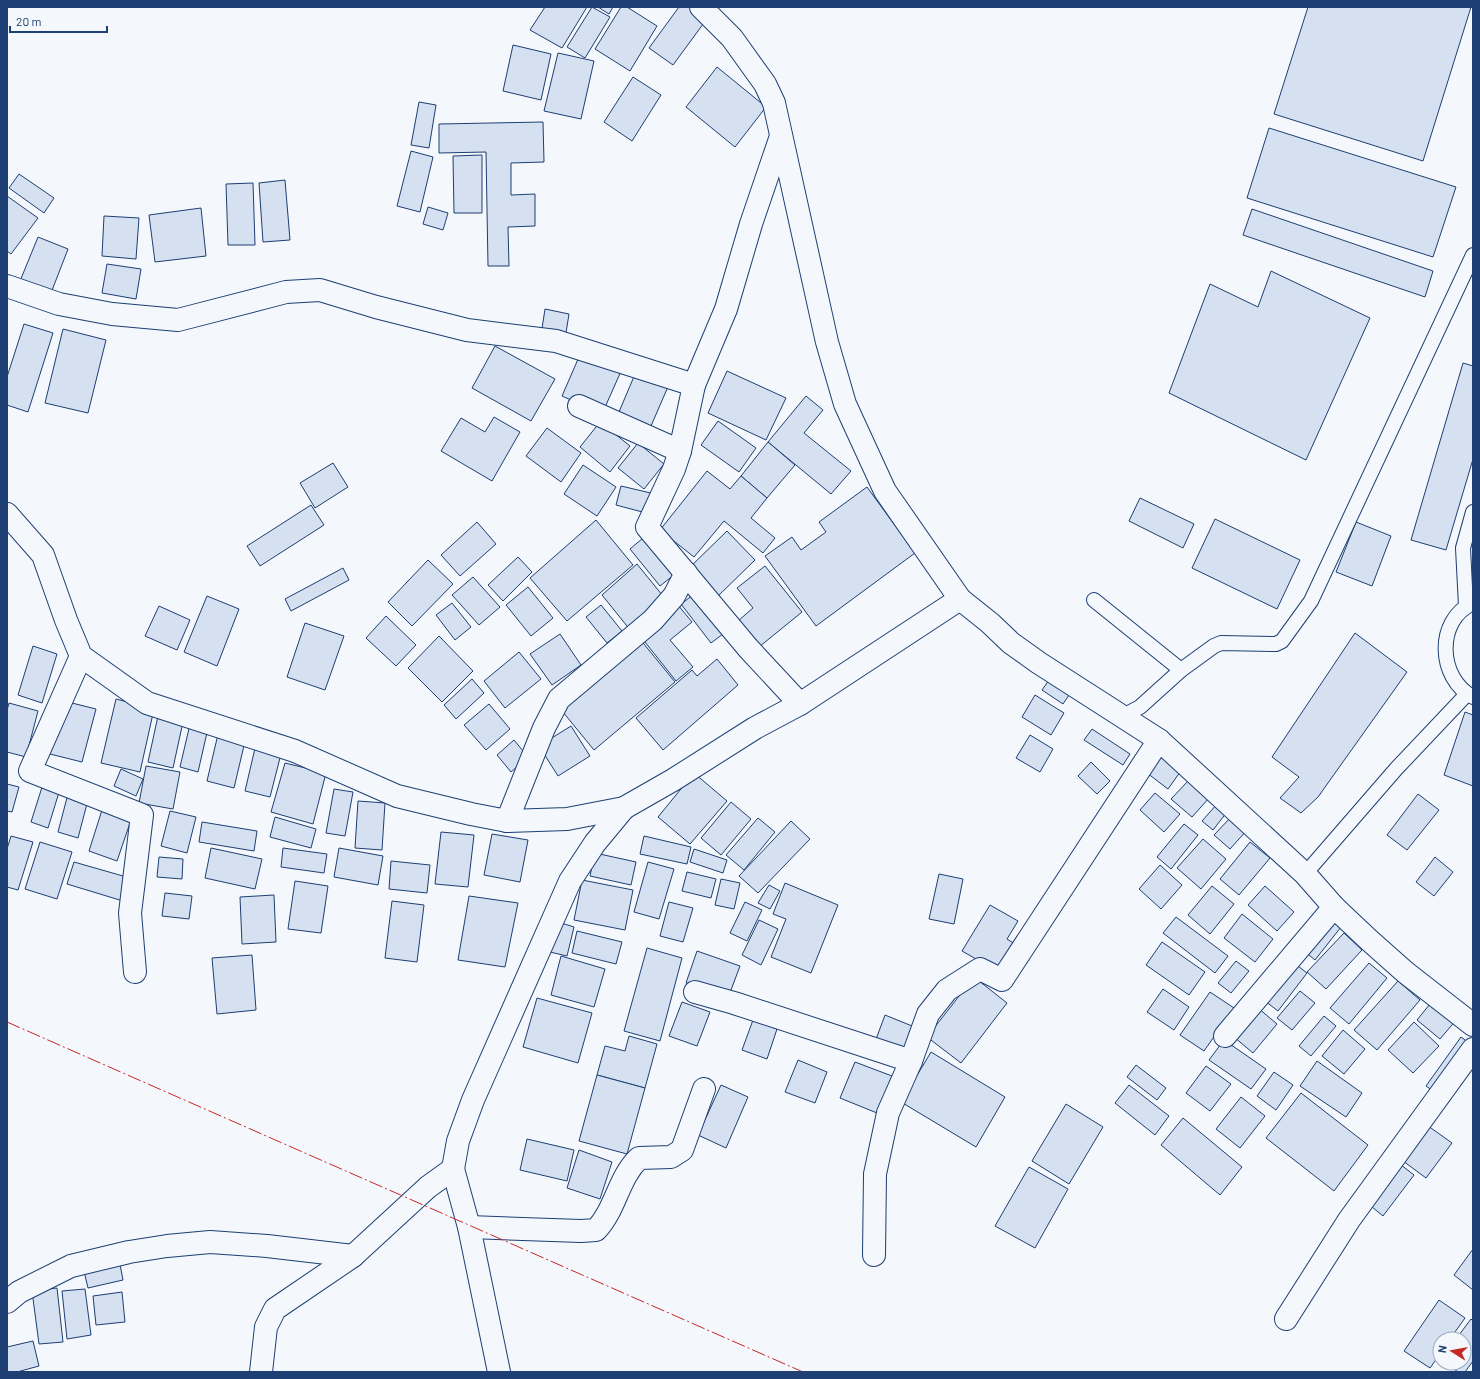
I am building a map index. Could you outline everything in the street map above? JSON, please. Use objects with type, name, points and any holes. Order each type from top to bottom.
[{"type":"street","points":[[701,7],[732,38],[765,84],[774,103],[827,342],[845,404],[885,491],[960,600],[990,623],[1011,643],[1022,651],[1159,740],[1305,874],[1334,907],[1405,972],[1473,1025]]},
{"type":"street","points":[[781,136],[751,224],[726,309],[694,385],[680,451],[674,469],[647,527],[748,648],[800,704]]},
{"type":"street","points":[[7,286],[60,304],[112,314],[178,320],[286,292],[320,290],[376,307],[467,330],[556,341],[694,385]]},
{"type":"street","points":[[579,406],[680,451]]},
{"type":"street","points":[[7,514],[43,555],[66,620],[81,656],[147,703],[294,751],[397,796],[470,814],[507,821],[567,819],[624,808],[673,780],[755,728],[800,704],[960,600]]},
{"type":"street","points":[[507,821],[544,728],[559,699],[653,620],[674,596],[686,573]]},
{"type":"street","points":[[81,656],[30,771],[142,815],[130,913],[135,972]]},
{"type":"street","points":[[874,1254],[875,1174],[888,1113],[911,1061],[928,1014],[946,990],[980,969],[1002,980],[1159,740]]},
{"type":"street","points":[[499,1372],[468,1227],[453,1170],[458,1141],[473,1100],[570,881],[595,843],[624,808]]},
{"type":"street","points":[[1225,1036],[1334,907]]},
{"type":"street","points":[[695,992],[734,1003],[911,1061]]},
{"type":"street","points":[[1286,1319],[1349,1220],[1473,1049]]},
{"type":"street","points":[[468,1227],[581,1231],[596,1230],[608,1215],[628,1171],[639,1158],[671,1157],[682,1150],[704,1089]]},
{"type":"street","points":[[261,1372],[266,1327],[275,1309],[353,1256],[428,1187],[453,1170]]},
{"type":"street","points":[[7,1302],[19,1292],[71,1266],[129,1252],[167,1246],[210,1242],[267,1246],[353,1256]]},
{"type":"lane","points":[[1123,716],[1140,707],[1181,670],[1208,650],[1221,643],[1276,644],[1282,641],[1311,601],[1473,255]]},
{"type":"lane","points":[[1305,874],[1396,769],[1470,695],[1456,683],[1449,670],[1445,655],[1446,640],[1451,625],[1470,605],[1468,550],[1473,512]]},
{"type":"lane","points":[[1094,600],[1181,670]]},
{"type":"building","points":[[545,7],[587,7],[562,48],[530,30]]},
{"type":"building","points":[[592,7],[610,17],[585,58],[567,47]]},
{"type":"building","points":[[598,7],[613,7],[609,14]]},
{"type":"building","points":[[621,7],[627,7],[657,26],[630,71],[595,49]]},
{"type":"building","points":[[679,7],[697,7],[709,16],[673,65],[649,48]]},
{"type":"building","points":[[1308,7],[1471,7],[1423,161],[1274,114]]},
{"type":"building","points":[[513,45],[551,54],[541,100],[503,91]]},
{"type":"building","points":[[558,53],[594,61],[581,119],[544,111]]},
{"type":"building","points":[[717,67],[766,107],[735,147],[686,107]]},
{"type":"building","points":[[633,77],[661,95],[632,141],[604,122]]},
{"type":"building","points":[[419,102],[436,105],[429,148],[411,145]]},
{"type":"building","points":[[543,122],[544,162],[511,163],[511,195],[535,194],[535,226],[508,227],[509,266],[488,266],[486,152],[439,153],[439,124]]},
{"type":"building","points":[[1269,128],[1456,187],[1433,257],[1247,198]]},
{"type":"building","points":[[411,151],[433,157],[420,212],[397,206]]},
{"type":"building","points":[[482,155],[482,213],[454,213],[453,156]]},
{"type":"building","points":[[19,174],[54,198],[44,213],[9,188]]},
{"type":"building","points":[[285,180],[290,240],[263,242],[259,183]]},
{"type":"building","points":[[253,183],[255,245],[228,245],[226,184]]},
{"type":"building","points":[[7,196],[38,218],[11,254],[7,251]]},
{"type":"building","points":[[428,207],[448,213],[443,230],[423,224]]},
{"type":"building","points":[[201,208],[206,256],[155,262],[149,215]]},
{"type":"building","points":[[1252,209],[1433,271],[1425,297],[1243,235]]},
{"type":"building","points":[[104,216],[139,218],[136,259],[102,256]]},
{"type":"building","points":[[38,237],[68,249],[51,293],[20,281]]},
{"type":"building","points":[[107,264],[141,269],[136,299],[102,293]]},
{"type":"building","points":[[1271,271],[1370,318],[1306,460],[1169,393],[1210,284],[1258,307]]},
{"type":"building","points":[[545,309],[569,314],[565,339],[541,335]]},
{"type":"building","points":[[24,324],[53,333],[28,412],[7,405],[7,377]]},
{"type":"building","points":[[63,329],[106,340],[88,413],[45,403]]},
{"type":"building","points":[[495,346],[555,379],[531,421],[472,388]]},
{"type":"building","points":[[582,350],[622,369],[602,414],[562,396]]},
{"type":"building","points":[[1463,363],[1473,366],[1473,459],[1446,550],[1411,540]]},
{"type":"building","points":[[638,367],[670,382],[648,433],[616,419]]},
{"type":"building","points":[[727,371],[786,398],[766,440],[708,413]]},
{"type":"building","points":[[806,396],[823,410],[804,433],[851,471],[831,494],[768,442]]},
{"type":"building","points":[[494,417],[520,432],[492,481],[441,451],[461,418],[485,432]]},
{"type":"building","points":[[718,421],[756,448],[739,472],[701,445]]},
{"type":"building","points":[[600,422],[630,446],[610,472],[580,447]]},
{"type":"building","points":[[547,428],[581,453],[561,482],[526,456]]},
{"type":"building","points":[[768,442],[795,465],[767,498],[741,476]]},
{"type":"building","points":[[638,443],[664,464],[644,489],[618,468]]},
{"type":"building","points":[[333,463],[348,487],[315,508],[300,483]]},
{"type":"building","points":[[583,465],[616,487],[597,516],[564,494]]},
{"type":"building","points":[[707,471],[730,489],[741,476],[767,498],[751,518],[775,538],[763,553],[724,521],[694,557],[660,530]]},
{"type":"building","points":[[621,486],[655,494],[650,514],[616,505]]},
{"type":"building","points":[[867,487],[915,553],[816,626],[765,556],[792,537],[801,550],[826,532],[819,522]]},
{"type":"building","points":[[1140,498],[1194,524],[1183,548],[1129,521]]},
{"type":"building","points":[[311,505],[324,525],[260,566],[247,546]]},
{"type":"building","points":[[1215,519],[1300,560],[1277,609],[1192,568]]},
{"type":"building","points":[[596,520],[633,565],[567,621],[530,578]]},
{"type":"building","points":[[477,522],[496,544],[460,576],[441,555]]},
{"type":"building","points":[[1356,522],[1391,536],[1372,586],[1336,572]]},
{"type":"building","points":[[727,531],[755,560],[716,598],[688,569]]},
{"type":"building","points":[[649,533],[680,570],[660,586],[630,549]]},
{"type":"building","points":[[518,557],[532,572],[503,601],[488,585]]},
{"type":"building","points":[[428,560],[453,584],[412,626],[388,602]]},
{"type":"building","points":[[637,564],[667,601],[631,631],[602,595]]},
{"type":"building","points":[[765,566],[802,612],[759,647],[738,621],[753,608],[737,588]]},
{"type":"building","points":[[343,568],[349,580],[291,611],[285,599]]},
{"type":"building","points":[[473,577],[500,607],[479,625],[452,595]]},
{"type":"building","points":[[528,587],[553,618],[531,636],[506,605]]},
{"type":"building","points":[[697,592],[727,631],[711,643],[681,604]]},
{"type":"building","points":[[207,596],[239,609],[217,666],[184,652]]},
{"type":"building","points":[[452,603],[471,627],[455,640],[436,615]]},
{"type":"building","points":[[601,605],[622,631],[607,643],[586,617]]},
{"type":"building","points":[[678,605],[692,622],[670,640],[693,667],[676,681],[641,637]]},
{"type":"building","points":[[159,606],[190,620],[177,650],[145,636]]},
{"type":"building","points":[[386,616],[416,645],[396,666],[366,638]]},
{"type":"building","points":[[305,623],[344,636],[325,690],[287,677]]},
{"type":"building","points":[[1355,633],[1407,672],[1318,797],[1301,813],[1280,798],[1299,777],[1272,757]]},
{"type":"building","points":[[560,634],[581,665],[552,685],[530,654]]},
{"type":"building","points":[[439,636],[473,671],[442,702],[408,668]]},
{"type":"building","points":[[639,638],[675,682],[594,750],[558,706]]},
{"type":"building","points":[[33,646],[57,654],[42,703],[18,695]]},
{"type":"building","points":[[519,652],[541,679],[505,708],[484,681]]},
{"type":"building","points":[[717,659],[738,685],[663,750],[636,718],[692,670],[697,676]]},
{"type":"building","points":[[1054,673],[1075,686],[1063,704],[1042,690]]},
{"type":"building","points":[[472,679],[484,693],[456,719],[444,705]]},
{"type":"building","points":[[1035,695],[1064,713],[1051,735],[1022,717]]},
{"type":"building","points":[[116,699],[154,709],[140,772],[101,763]]},
{"type":"building","points":[[64,701],[96,709],[82,762],[50,754]]},
{"type":"building","points":[[9,703],[38,711],[26,757],[7,752],[7,710]]},
{"type":"building","points":[[489,704],[510,729],[486,750],[464,725]]},
{"type":"building","points":[[1465,712],[1473,715],[1473,786],[1444,775]]},
{"type":"building","points":[[158,716],[183,722],[173,768],[148,762]]},
{"type":"building","points":[[191,720],[209,724],[198,772],[180,767]]},
{"type":"building","points":[[571,726],[590,756],[558,776],[539,746]]},
{"type":"building","points":[[1092,729],[1130,754],[1123,765],[1084,740]]},
{"type":"building","points":[[219,730],[246,737],[234,788],[207,781]]},
{"type":"building","points":[[1030,735],[1053,749],[1040,772],[1016,758]]},
{"type":"building","points":[[514,740],[528,757],[511,772],[497,755]]},
{"type":"building","points":[[256,744],[282,750],[270,797],[245,791]]},
{"type":"building","points":[[1162,752],[1183,768],[1168,789],[1147,773]]},
{"type":"building","points":[[1091,762],[1110,781],[1097,794],[1078,776]]},
{"type":"building","points":[[285,763],[326,773],[313,824],[271,812]]},
{"type":"building","points":[[146,766],[180,772],[173,809],[139,803]]},
{"type":"building","points":[[121,769],[143,779],[136,796],[114,786]]},
{"type":"building","points":[[694,773],[727,801],[690,844],[658,817]]},
{"type":"building","points":[[1189,780],[1209,798],[1192,817],[1171,799]]},
{"type":"building","points":[[7,784],[19,787],[12,812],[7,811]]},
{"type":"building","points":[[43,784],[60,789],[48,828],[31,822]]},
{"type":"building","points":[[334,789],[353,792],[345,836],[326,833]]},
{"type":"building","points":[[69,790],[89,796],[78,838],[58,832]]},
{"type":"building","points":[[1155,793],[1180,814],[1164,832],[1140,810]]},
{"type":"building","points":[[1418,794],[1439,810],[1407,850],[1387,835]]},
{"type":"building","points":[[358,801],[385,803],[382,850],[355,848]]},
{"type":"building","points":[[731,802],[751,819],[721,855],[701,838]]},
{"type":"building","points":[[1217,804],[1227,812],[1213,830],[1202,821]]},
{"type":"building","points":[[102,810],[131,820],[117,861],[89,851]]},
{"type":"building","points":[[170,811],[196,817],[187,853],[161,846]]},
{"type":"building","points":[[1232,816],[1247,830],[1230,849],[1214,835]]},
{"type":"building","points":[[275,817],[316,829],[311,848],[270,837]]},
{"type":"building","points":[[758,818],[775,832],[744,870],[726,855]]},
{"type":"building","points":[[791,821],[810,839],[758,893],[739,876]]},
{"type":"building","points":[[202,822],[257,831],[254,851],[199,842]]},
{"type":"building","points":[[1184,824],[1198,835],[1171,869],[1157,857]]},
{"type":"building","points":[[441,832],[474,835],[468,887],[435,884]]},
{"type":"building","points":[[492,834],[528,840],[520,882],[484,875]]},
{"type":"building","points":[[11,836],[33,842],[18,890],[7,887],[7,849]]},
{"type":"building","points":[[644,836],[691,847],[687,864],[640,854]]},
{"type":"building","points":[[1203,839],[1226,859],[1201,889],[1177,868]]},
{"type":"building","points":[[40,842],[72,852],[57,899],[25,889]]},
{"type":"building","points":[[1250,842],[1270,858],[1239,895],[1220,879]]},
{"type":"building","points":[[211,848],[262,859],[255,889],[205,878]]},
{"type":"building","points":[[283,848],[327,854],[324,873],[281,867]]},
{"type":"building","points":[[339,848],[383,856],[378,885],[334,877]]},
{"type":"building","points":[[694,849],[727,860],[723,873],[690,862]]},
{"type":"building","points":[[595,853],[636,862],[631,885],[590,876]]},
{"type":"building","points":[[159,857],[183,859],[182,879],[157,877]]},
{"type":"building","points":[[1435,857],[1453,872],[1434,896],[1416,882]]},
{"type":"building","points":[[391,861],[430,865],[427,893],[389,889]]},
{"type":"building","points":[[74,862],[130,878],[123,901],[67,884]]},
{"type":"building","points":[[648,862],[674,869],[659,919],[634,912]]},
{"type":"building","points":[[1160,865],[1182,885],[1161,909],[1139,889]]},
{"type":"building","points":[[687,872],[716,879],[711,898],[682,891]]},
{"type":"building","points":[[939,874],[963,879],[954,924],[929,919]]},
{"type":"building","points":[[721,879],[740,883],[734,909],[715,905]]},
{"type":"building","points":[[582,880],[633,890],[625,930],[574,920]]},
{"type":"building","points":[[295,881],[328,886],[321,933],[288,929]]},
{"type":"building","points":[[785,883],[838,905],[811,973],[771,957],[786,919],[773,914]]},
{"type":"building","points":[[769,885],[780,891],[770,909],[758,903]]},
{"type":"building","points":[[1212,886],[1234,904],[1210,934],[1188,915]]},
{"type":"building","points":[[1265,886],[1294,912],[1277,931],[1248,905]]},
{"type":"building","points":[[165,893],[192,896],[189,919],[162,916]]},
{"type":"building","points":[[274,895],[276,942],[242,944],[240,897]]},
{"type":"building","points":[[469,896],[518,903],[505,967],[458,960]]},
{"type":"building","points":[[392,901],[424,905],[417,962],[385,958]]},
{"type":"building","points":[[669,902],[693,908],[683,942],[660,936]]},
{"type":"building","points":[[745,902],[762,910],[747,941],[730,933]]},
{"type":"building","points":[[990,905],[1018,921],[1007,939],[1015,944],[999,972],[962,951]]},
{"type":"building","points":[[1242,914],[1273,939],[1255,962],[1224,938]]},
{"type":"building","points":[[1176,917],[1228,956],[1215,973],[1163,933]]},
{"type":"building","points":[[1330,918],[1341,927],[1315,960],[1304,951]]},
{"type":"building","points":[[759,920],[778,929],[761,965],[742,955]]},
{"type":"building","points":[[558,922],[574,927],[567,956],[550,952]]},
{"type":"building","points":[[577,931],[622,942],[616,964],[572,953]]},
{"type":"building","points":[[1344,933],[1362,950],[1326,989],[1307,972]]},
{"type":"building","points":[[1162,942],[1205,972],[1189,995],[1146,965]]},
{"type":"building","points":[[647,948],[682,958],[660,1041],[624,1031]]},
{"type":"building","points":[[697,951],[740,966],[728,998],[686,983]]},
{"type":"building","points":[[252,955],[256,1010],[217,1014],[212,958]]},
{"type":"building","points":[[561,956],[605,969],[594,1007],[551,995]]},
{"type":"building","points":[[1236,961],[1249,971],[1231,993],[1218,983]]},
{"type":"building","points":[[1294,963],[1307,973],[1278,1011],[1265,1001]]},
{"type":"building","points":[[1369,963],[1387,978],[1349,1024],[1330,1008]]},
{"type":"building","points":[[974,977],[1007,1003],[961,1063],[927,1037]]},
{"type":"building","points":[[1398,981],[1420,1000],[1377,1050],[1354,1030]]},
{"type":"building","points":[[1163,989],[1189,1007],[1174,1030],[1147,1012]]},
{"type":"building","points":[[1300,991],[1315,1003],[1292,1030],[1277,1018]]},
{"type":"building","points":[[1210,992],[1234,1008],[1204,1051],[1180,1035]]},
{"type":"building","points":[[537,998],[592,1013],[578,1063],[523,1047]]},
{"type":"building","points":[[1434,999],[1457,1019],[1440,1039],[1417,1020]]},
{"type":"building","points":[[682,1002],[710,1012],[697,1046],[669,1036]]},
{"type":"building","points":[[1258,1008],[1277,1024],[1253,1053],[1234,1037]]},
{"type":"building","points":[[885,1015],[917,1028],[906,1054],[875,1042]]},
{"type":"building","points":[[1324,1016],[1336,1026],[1311,1056],[1299,1046]]},
{"type":"building","points":[[753,1020],[777,1029],[767,1059],[742,1050]]},
{"type":"building","points":[[1414,1022],[1439,1046],[1413,1073],[1388,1050]]},
{"type":"building","points":[[1343,1030],[1365,1049],[1344,1074],[1322,1056]]},
{"type":"building","points":[[629,1036],[657,1044],[645,1088],[597,1075],[605,1046],[625,1051]]},
{"type":"building","points":[[1461,1037],[1473,1046],[1439,1095],[1426,1086]]},
{"type":"building","points":[[1224,1040],[1266,1069],[1251,1089],[1209,1060]]},
{"type":"building","points":[[931,1052],[1005,1097],[976,1147],[901,1102]]},
{"type":"building","points":[[798,1060],[827,1072],[815,1103],[785,1092]]},
{"type":"building","points":[[1317,1061],[1362,1093],[1346,1117],[1300,1086]]},
{"type":"building","points":[[855,1062],[892,1076],[877,1113],[840,1098]]},
{"type":"building","points":[[1136,1065],[1166,1088],[1157,1100],[1127,1077]]},
{"type":"building","points":[[1206,1066],[1231,1084],[1210,1111],[1186,1093]]},
{"type":"building","points":[[1274,1072],[1293,1085],[1276,1110],[1257,1096]]},
{"type":"building","points":[[597,1075],[645,1088],[627,1154],[579,1141]]},
{"type":"building","points":[[721,1085],[748,1097],[726,1148],[698,1135]]},
{"type":"building","points":[[1129,1085],[1169,1116],[1155,1135],[1115,1103]]},
{"type":"building","points":[[1301,1093],[1368,1145],[1334,1191],[1266,1138]]},
{"type":"building","points":[[1241,1097],[1265,1116],[1240,1148],[1216,1129]]},
{"type":"building","points":[[1066,1104],[1103,1127],[1069,1184],[1032,1161]]},
{"type":"building","points":[[1183,1118],[1242,1167],[1220,1195],[1161,1145]]},
{"type":"building","points":[[1424,1123],[1452,1143],[1426,1178],[1399,1158]]},
{"type":"building","points":[[527,1139],[574,1150],[567,1181],[520,1170]]},
{"type":"building","points":[[579,1150],[612,1162],[600,1199],[567,1188]]},
{"type":"building","points":[[1396,1161],[1414,1175],[1383,1216],[1366,1202]]},
{"type":"building","points":[[1029,1167],[1068,1189],[1035,1248],[995,1226]]},
{"type":"building","points":[[1473,1249],[1473,1290],[1454,1275]]},
{"type":"building","points":[[119,1259],[123,1280],[88,1288],[83,1267]]},
{"type":"building","points":[[57,1288],[63,1342],[39,1344],[32,1291]]},
{"type":"building","points":[[85,1289],[91,1335],[67,1339],[62,1291]]},
{"type":"building","points":[[122,1292],[125,1322],[96,1325],[93,1296]]},
{"type":"building","points":[[1439,1300],[1465,1318],[1456,1331],[1432,1331],[1432,1365],[1430,1368],[1404,1351]]},
{"type":"building","points":[[1471,1319],[1473,1321],[1472,1362],[1472,1331],[1462,1331]]},
{"type":"building","points":[[33,1341],[39,1366],[17,1372],[7,1372],[7,1347]]},
{"type":"power","points":[[7,1022],[803,1372]]}]
